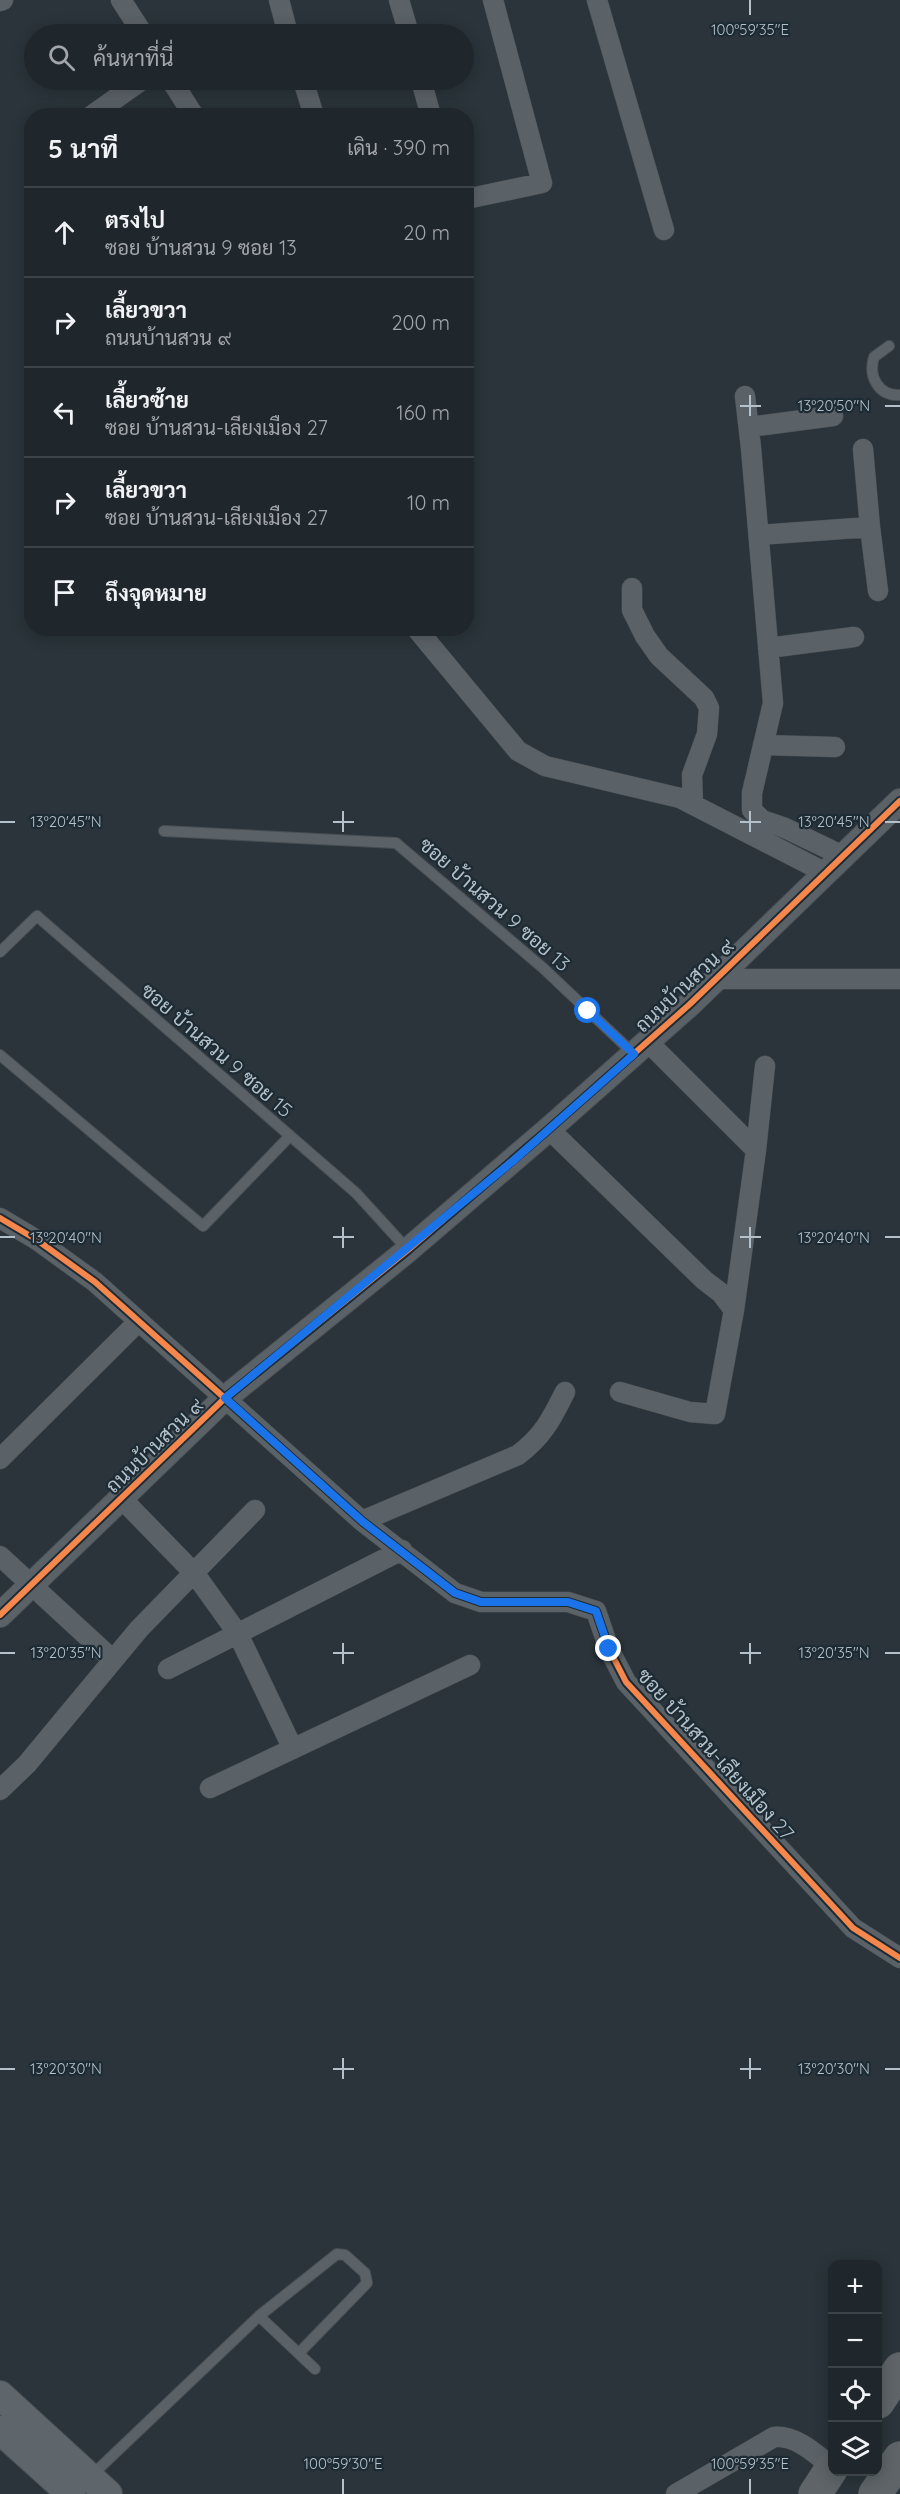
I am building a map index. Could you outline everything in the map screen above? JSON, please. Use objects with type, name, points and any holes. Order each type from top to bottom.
[{"type":"highway","points":[[882,2396],[900,2369]]},
{"type":"highway","points":[[875,2494],[900,2458]]},
{"type":"highway","points":[[815,2494],[828,2474]]},
{"type":"main road","points":[[0,2395],[89,2488]]},
{"type":"main road","points":[[0,2430],[89,2488]]},
{"type":"street","points":[[121,0],[137,24]]},
{"type":"street","points":[[279,0],[285,24]]},
{"type":"street","points":[[399,0],[406,24]]},
{"type":"street","points":[[474,197],[542,183],[493,0]]},
{"type":"street","points":[[597,0],[664,230]]},
{"type":"street","points":[[102,108],[128,90]]},
{"type":"street","points":[[177,90],[189,108]]},
{"type":"street","points":[[306,90],[312,108]]},
{"type":"street","points":[[424,90],[429,108]]},
{"type":"street","points":[[745,396],[773,703],[752,793],[752,810],[762,820],[785,828],[843,856]]},
{"type":"street","points":[[749,427],[833,416]]},
{"type":"street","points":[[863,449],[878,591]]},
{"type":"street","points":[[759,535],[870,527]]},
{"type":"street","points":[[632,588],[632,610],[645,636],[658,656],[704,698],[709,708],[707,734],[692,775],[693,804]]},
{"type":"street","points":[[423,636],[518,751],[545,766],[680,798],[826,873]]},
{"type":"street","points":[[768,648],[854,637]]},
{"type":"street","points":[[764,745],[835,747]]},
{"type":"street","name":"ถนนบ้านสวน ๙","points":[[0,1615],[225,1398],[408,1250],[641,1048],[716,979],[900,801]]},
{"type":"street","points":[[716,979],[900,979]]},
{"type":"street","points":[[641,1048],[756,1150]]},
{"type":"street","points":[[620,1392],[690,1412],[715,1414],[734,1310],[765,1066]]},
{"type":"street","points":[[549,1129],[704,1280],[721,1293],[734,1310]]},
{"type":"street","name":"ซอย บ้านสวน-เลียงเมือง 27","points":[[0,1218],[37,1240],[95,1282],[362,1521],[455,1593],[481,1602],[568,1602],[596,1611],[609,1649],[626,1682],[853,1928],[900,1958]]},
{"type":"street","points":[[0,1459],[140,1321]]},
{"type":"street","points":[[362,1521],[518,1455],[547,1429],[565,1392]]},
{"type":"street","points":[[122,1499],[195,1574],[238,1634],[293,1749]]},
{"type":"street","points":[[0,1790],[27,1764],[139,1629],[255,1510]]},
{"type":"street","points":[[168,1669],[402,1550]]},
{"type":"street","points":[[0,1556],[31,1587],[113,1660]]},
{"type":"street","points":[[210,1788],[470,1665]]},
{"type":"street","points":[[676,2494],[774,2437],[788,2438],[810,2449],[828,2465]]},
{"type":"lane","points":[[889,346],[874,357],[872,374],[881,390],[892,395],[900,395]]},
{"type":"lane","name":"ซอย บ้านสวน 9 ซอย 13","points":[[164,831],[396,843],[641,1048]]},
{"type":"lane","name":"ซอย บ้านสวน 9 ซอย 15","points":[[0,952],[37,916],[356,1193],[408,1250]]},
{"type":"lane","points":[[0,1055],[203,1226],[289,1137]]},
{"type":"lane","points":[[89,2488],[259,2316],[337,2254],[345,2255],[365,2273],[367,2283],[299,2354]]},
{"type":"lane","points":[[259,2316],[315,2369]]},
{"type":"cycle path","points":[[0,1615],[225,1398],[408,1250],[549,1129],[690,1004],[900,801]]},
{"type":"cycle path","points":[[0,1218],[37,1240],[95,1282],[362,1521],[455,1593],[481,1602],[568,1602],[596,1611],[609,1649],[626,1682],[853,1928],[900,1958]]},
{"type":"route","points":[[588,1011],[634,1054],[408,1250],[225,1398],[362,1521],[455,1593],[481,1602],[522,1600],[568,1602],[596,1611],[609,1649]]}]
